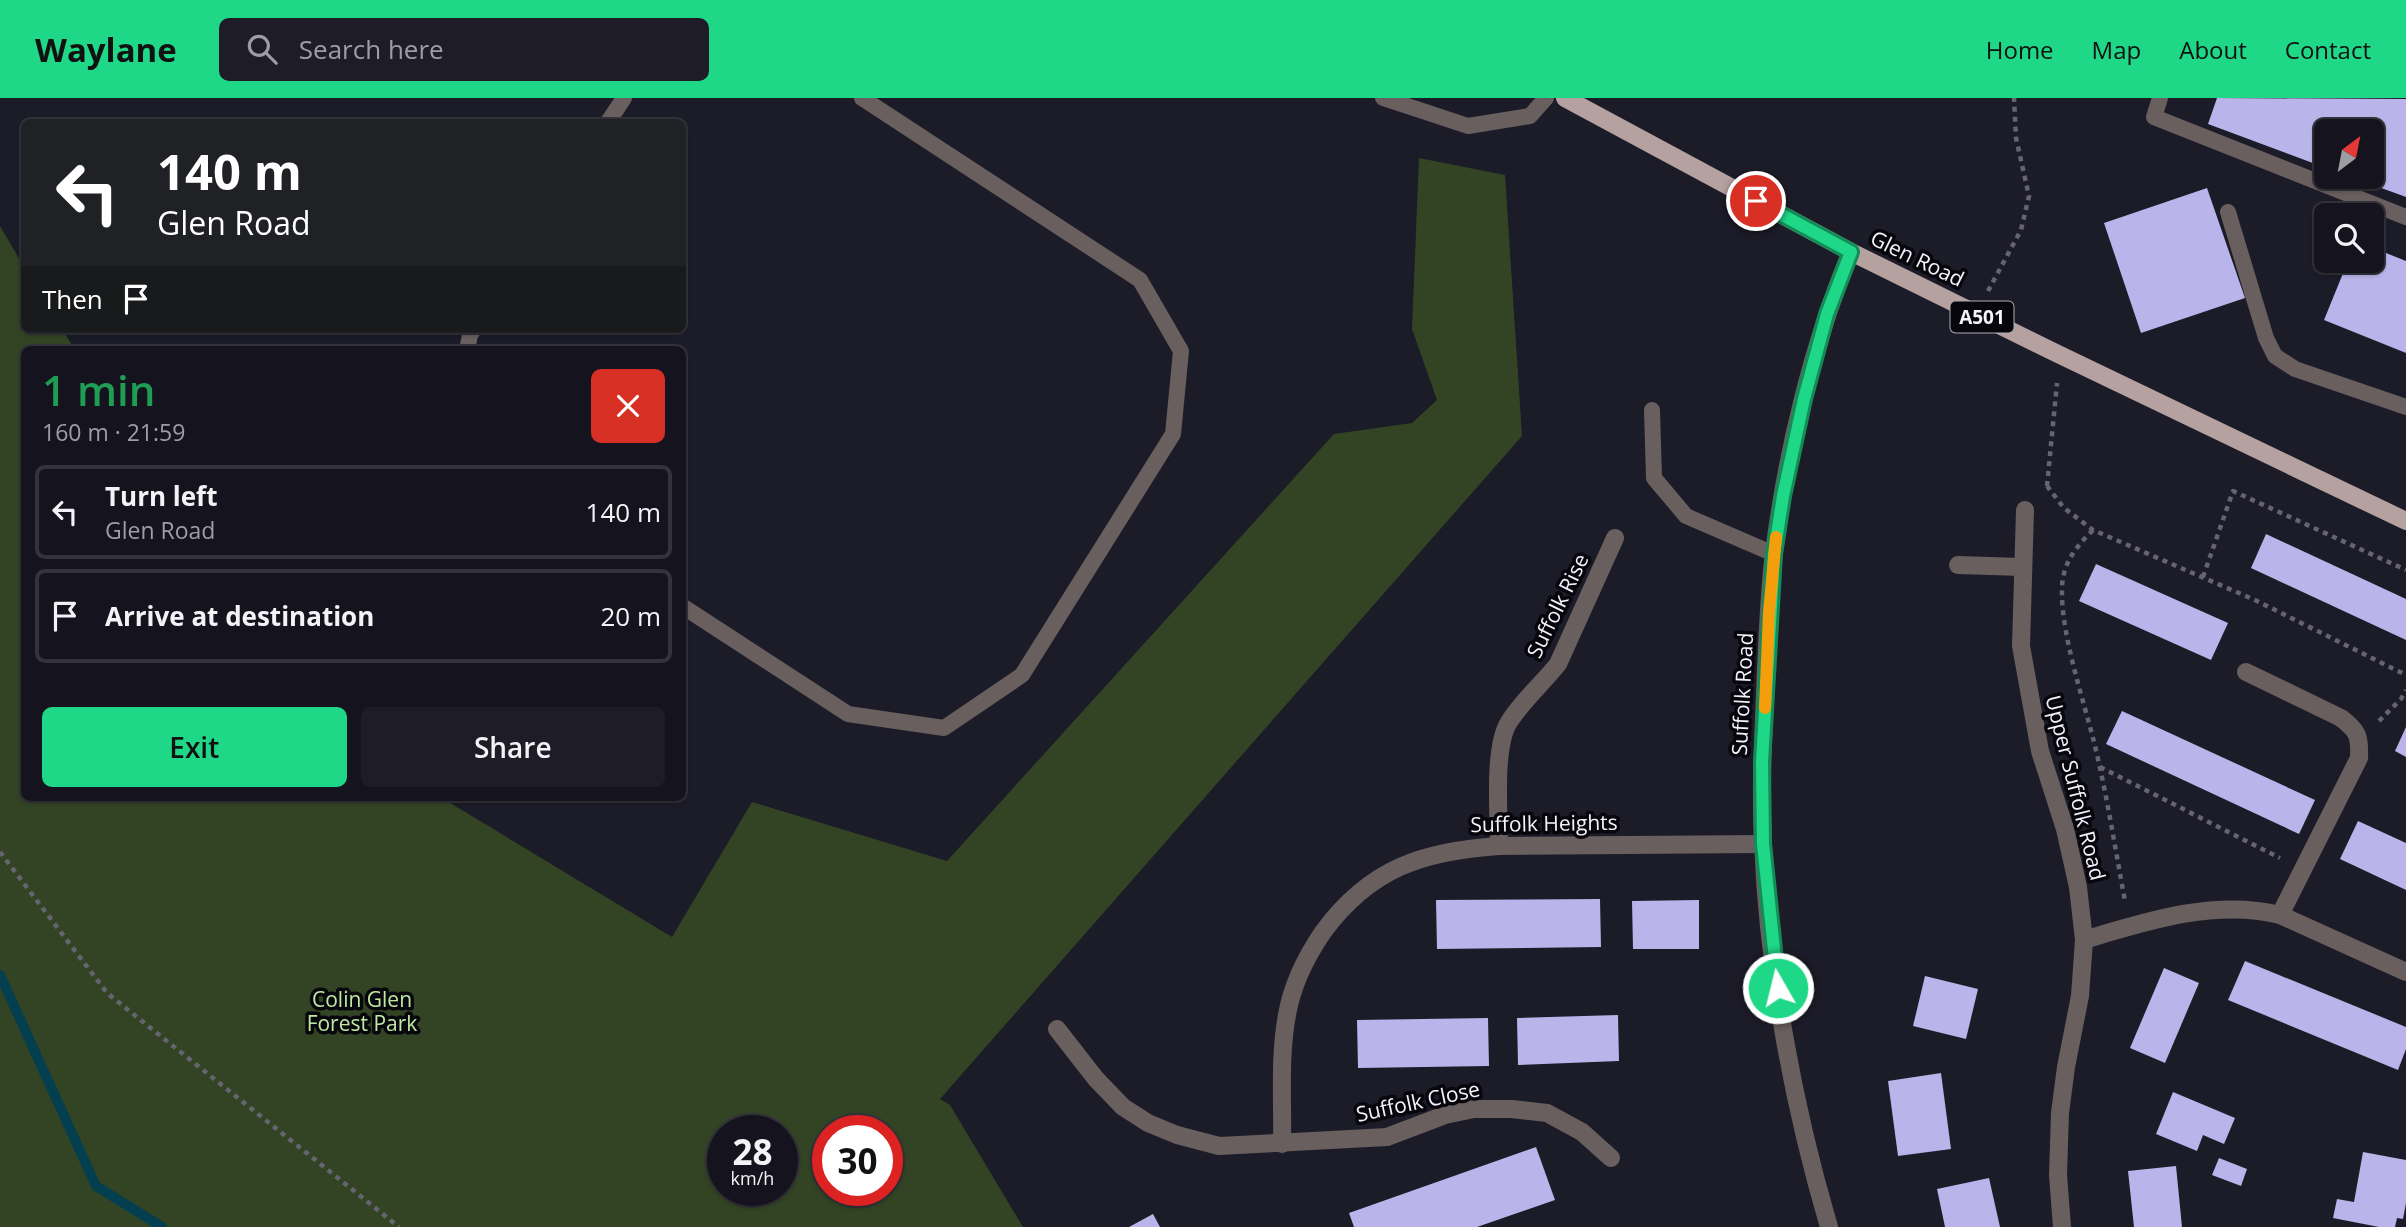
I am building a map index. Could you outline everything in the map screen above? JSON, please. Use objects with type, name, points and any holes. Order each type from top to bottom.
[{"type":"main road","name":"Glen Road","points":[[1565,98],[1851,252],[2406,521]]},
{"type":"street","name":"Suffolk Road","points":[[1829,1227],[1807,1154],[1787,1057],[1771,941],[1763,844],[1762,762],[1774,554],[1783,496],[1804,399],[1827,314],[1851,252]]},
{"type":"street","name":"Upper Suffolk Road","points":[[2025,510],[2021,646],[2027,690],[2040,751],[2065,829],[2078,887],[2084,940],[2080,996],[2060,1113],[2058,1175],[2062,1227]]},
{"type":"street","name":"Suffolk Rise","points":[[1499,846],[1500,750],[1506,725],[1525,699],[1558,664],[1615,538]]},
{"type":"street","points":[[1958,565],[2022,567]]},
{"type":"street","points":[[2246,672],[2341,718],[2353,727],[2360,740],[2359,758],[2280,915]]},
{"type":"street","name":"Suffolk Heights","points":[[1282,1144],[1283,1060],[1287,1015],[1297,979],[1319,938],[1339,911],[1365,886],[1394,869],[1430,856],[1462,849],[1499,846],[1763,844]]},
{"type":"street","points":[[2084,940],[2129,925],[2186,913],[2233,909],[2263,911],[2280,915],[2406,972]]},
{"type":"street","name":"Suffolk Close","points":[[1057,1029],[1096,1079],[1123,1107],[1148,1123],[1177,1135],[1219,1146],[1387,1137],[1446,1115],[1474,1109],[1512,1109],[1547,1114],[1582,1132],[1611,1158]]},
{"type":"lane","points":[[610,119],[624,98]]},
{"type":"lane","points":[[686,609],[848,714],[944,729],[1022,675],[1173,434],[1181,351],[1140,280],[862,98]]},
{"type":"lane","points":[[1383,98],[1468,126],[1530,116],[1546,98]]},
{"type":"lane","points":[[2160,98],[2154,117],[2406,217]]},
{"type":"lane","points":[[2228,212],[2266,338],[2276,356],[2295,369],[2406,407]]},
{"type":"lane","points":[[1652,410],[1654,478],[1686,516],[1774,554]]},
{"type":"path","points":[[1975,313],[2021,230],[2029,196],[2016,138],[2014,98]]},
{"type":"path","points":[[2025,510],[2047,486],[2058,354]]},
{"type":"path","points":[[2047,486],[2064,508],[2093,530],[2255,600],[2406,675]]},
{"type":"path","points":[[2203,577],[2234,491],[2406,570]]},
{"type":"path","points":[[2093,530],[2074,549],[2065,566],[2062,589],[2064,621],[2100,766],[2129,925]]},
{"type":"path","points":[[2402,699],[2406,690]]},
{"type":"path","points":[[2100,766],[2303,870]]},
{"type":"path","points":[[0,852],[107,993],[399,1227]]},
{"type":"green space","name":"Colin Glen Forest Park","points":[[1419,158],[1505,175],[1522,436],[940,1099],[950,1105],[1023,1227],[0,1227],[0,226],[21,262],[21,333],[64,333],[73,346],[21,346],[21,801],[447,801],[672,937],[752,802],[947,861],[1334,434],[1412,423],[1437,400],[1412,329]]},
{"type":"building","points":[[2217,98],[2406,99],[2406,197],[2384,189],[2384,119],[2314,119],[2314,164],[2208,124]]},
{"type":"building","points":[[2207,188],[2245,298],[2141,333],[2104,223]]},
{"type":"building","points":[[2384,252],[2406,261],[2406,353],[2324,320],[2343,273],[2384,273]]},
{"type":"building","points":[[2266,534],[2406,599],[2406,640],[2251,568]]},
{"type":"building","points":[[2096,564],[2228,623],[2211,660],[2079,601]]},
{"type":"building","points":[[2122,711],[2315,800],[2299,834],[2106,744]]},
{"type":"building","points":[[2406,727],[2406,757],[2395,751]]},
{"type":"building","points":[[2358,821],[2406,843],[2406,890],[2340,859]]},
{"type":"building","points":[[1600,899],[1601,947],[1437,949],[1436,900]]},
{"type":"building","points":[[1699,900],[1699,949],[1633,949],[1632,901]]},
{"type":"building","points":[[2245,961],[2406,1027],[2406,1049],[2398,1070],[2228,1000]]},
{"type":"building","points":[[2164,968],[2199,983],[2165,1063],[2130,1048]]},
{"type":"building","points":[[1925,976],[1978,989],[1966,1039],[1913,1026]]},
{"type":"building","points":[[1618,1015],[1619,1061],[1518,1065],[1517,1018]]},
{"type":"building","points":[[1488,1018],[1489,1066],[1358,1068],[1357,1020]]},
{"type":"building","points":[[1941,1073],[1951,1149],[1898,1156],[1888,1081]]},
{"type":"building","points":[[2173,1092],[2235,1118],[2224,1144],[2203,1135],[2197,1151],[2156,1134]]},
{"type":"building","points":[[1536,1147],[1555,1200],[1477,1227],[1354,1227],[1349,1213]]},
{"type":"building","points":[[2363,1152],[2406,1160],[2406,1203],[2403,1219],[2397,1218],[2395,1227],[2379,1227],[2333,1218],[2337,1199],[2354,1202]]},
{"type":"building","points":[[2219,1158],[2247,1169],[2241,1186],[2212,1175]]},
{"type":"building","points":[[2176,1166],[2182,1227],[2134,1227],[2128,1171]]},
{"type":"building","points":[[1989,1178],[2000,1227],[1945,1227],[1937,1189]]},
{"type":"building","points":[[1153,1214],[1160,1227],[1129,1227]]},
{"type":"waterway","points":[[0,975],[96,1186],[162,1227]]},
{"type":"slow traffic","points":[[1765,708],[1769,613],[1776,537]]},
{"type":"route","points":[[1756,201],[1851,252],[1827,314],[1804,399],[1783,496],[1774,554],[1762,762],[1763,844],[1778,988]]}]
